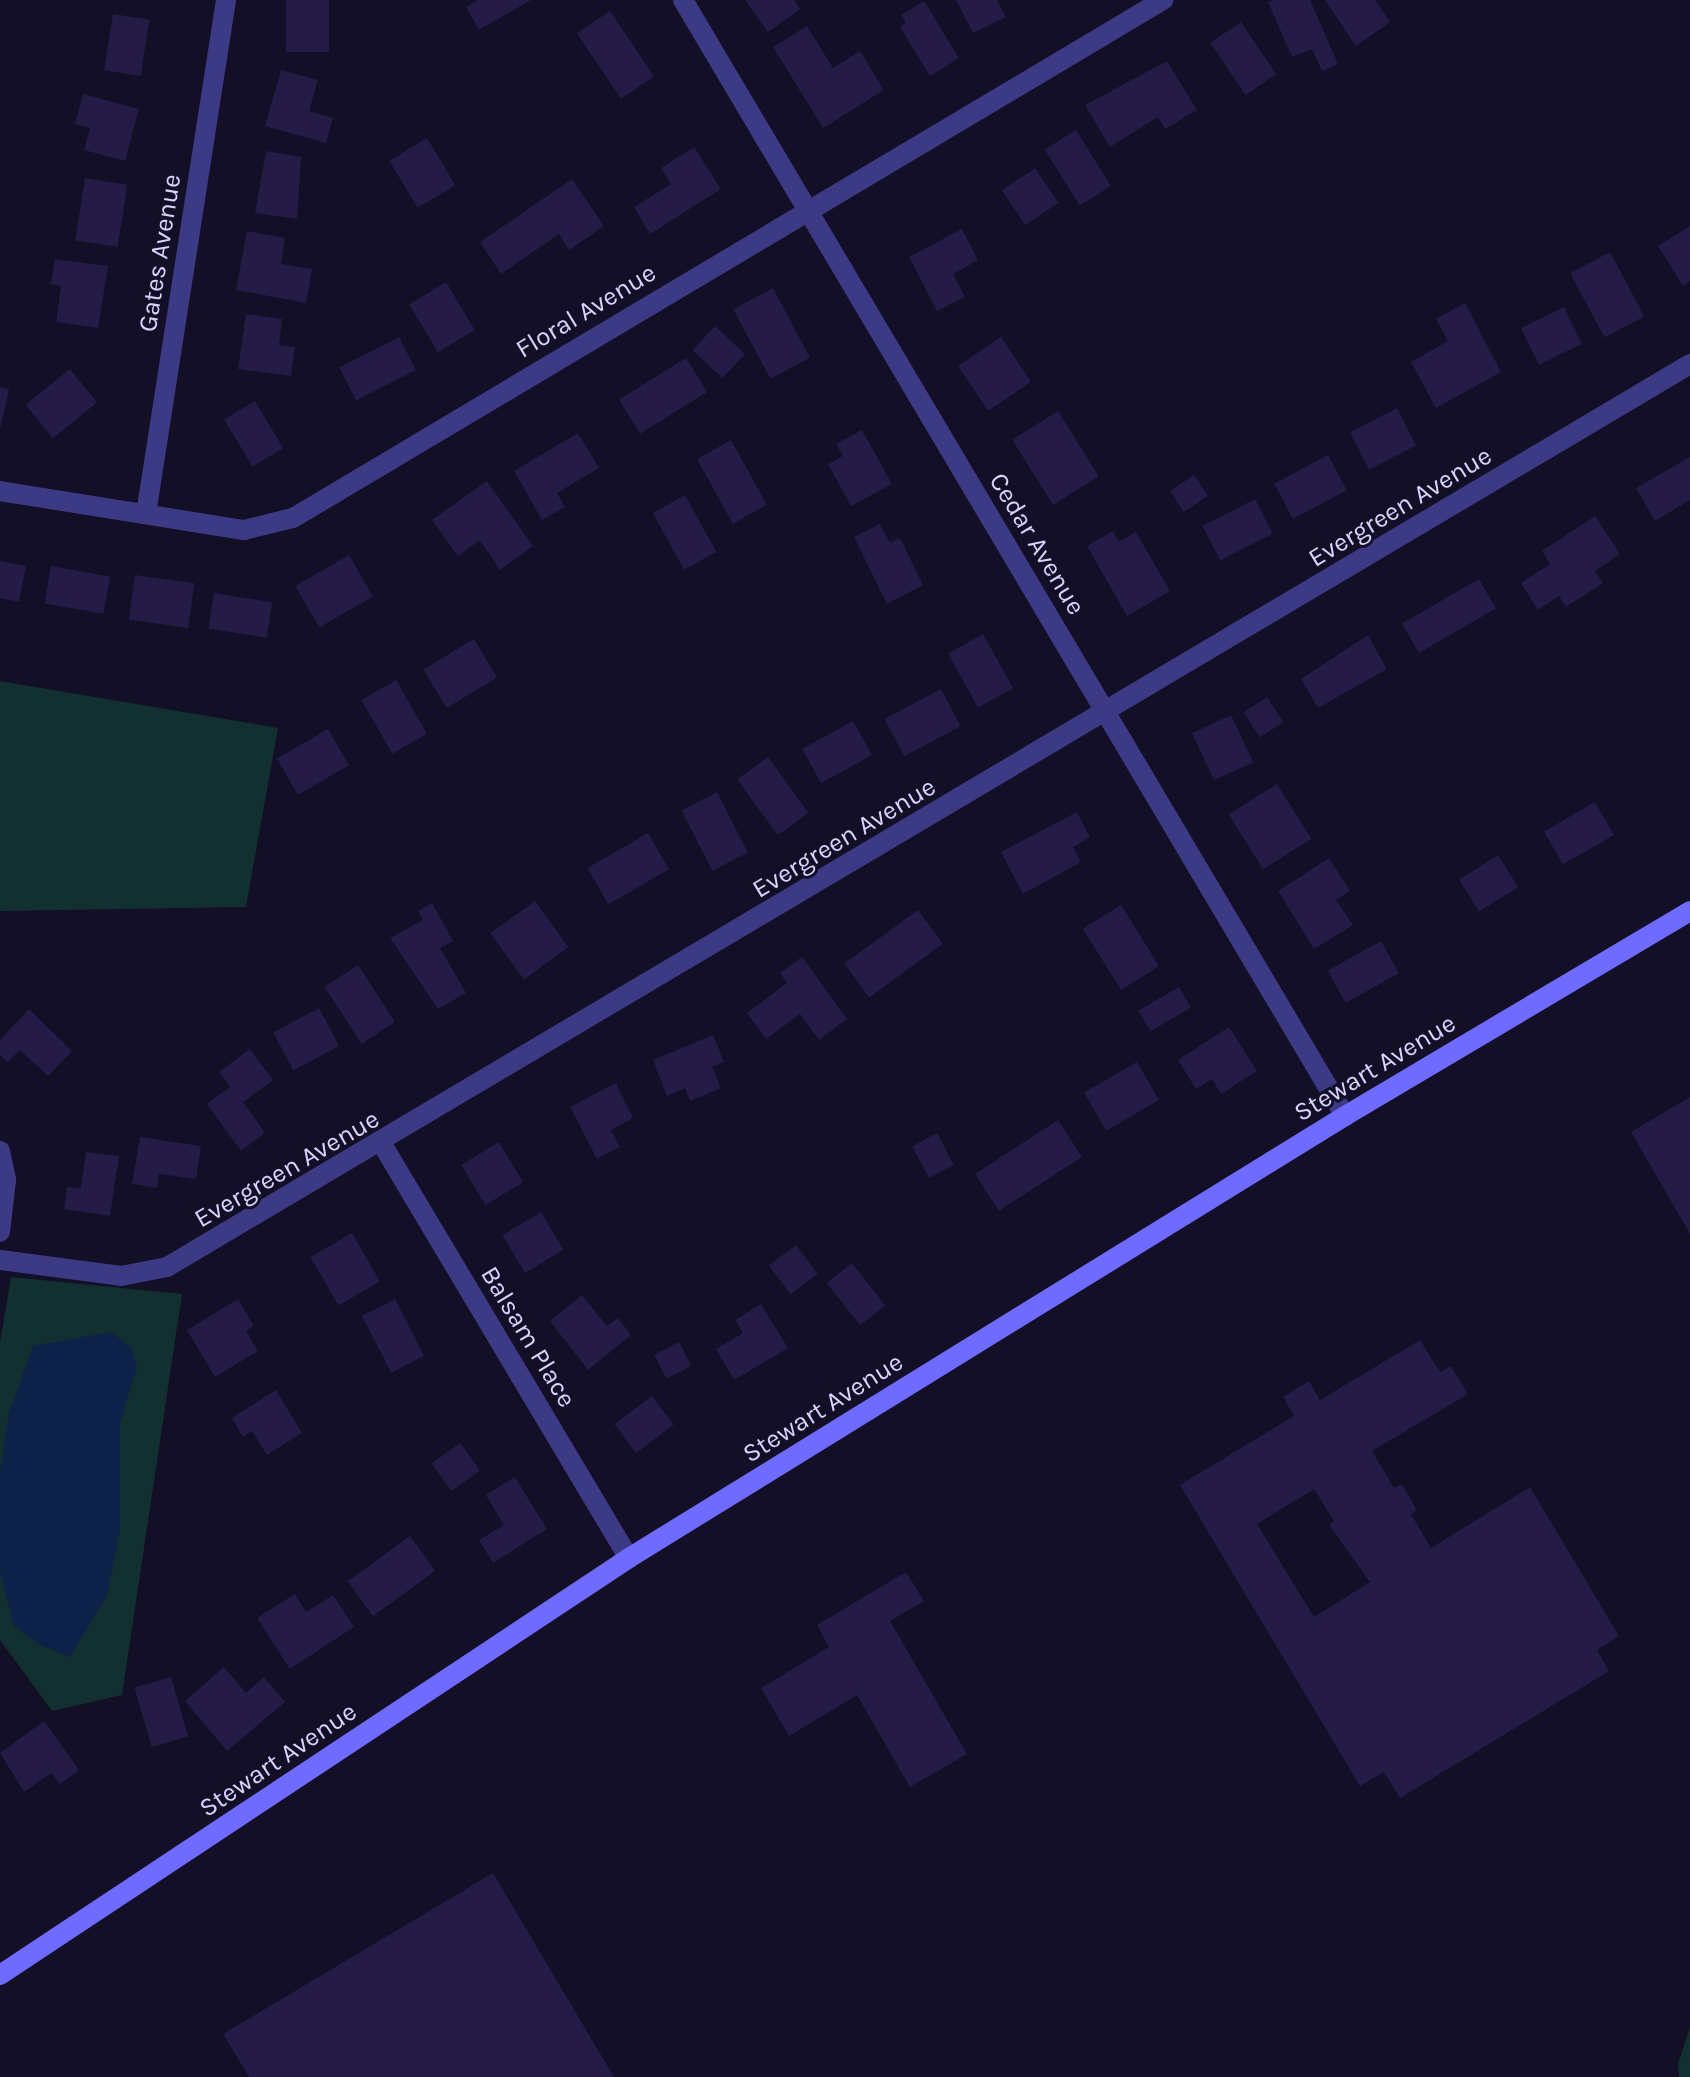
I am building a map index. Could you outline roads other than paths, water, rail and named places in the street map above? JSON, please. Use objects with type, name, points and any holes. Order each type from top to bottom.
[{"type":"main road","name":"Stewart Avenue","points":[[0,1975],[629,1558],[1345,1116],[1690,911]]},
{"type":"street","name":"Gates Avenue","points":[[146,514],[226,0]]},
{"type":"street","name":"Cedar Avenue","points":[[683,0],[1345,1116]]},
{"type":"street","name":"Floral Avenue","points":[[0,491],[244,530],[293,518],[1163,0]]},
{"type":"street","name":"Evergreen Avenue","points":[[0,1260],[121,1276],[167,1267],[382,1144],[1690,364]]},
{"type":"street","name":"Balsam Place","points":[[382,1144],[629,1558]]},
{"type":"street","points":[[0,1151],[6,1180],[0,1232]]},
{"type":"water","points":[[111,1332],[131,1347],[137,1367],[120,1423],[120,1531],[107,1596],[70,1657],[40,1645],[14,1626],[0,1573],[0,1472],[9,1413],[33,1346]]}]
